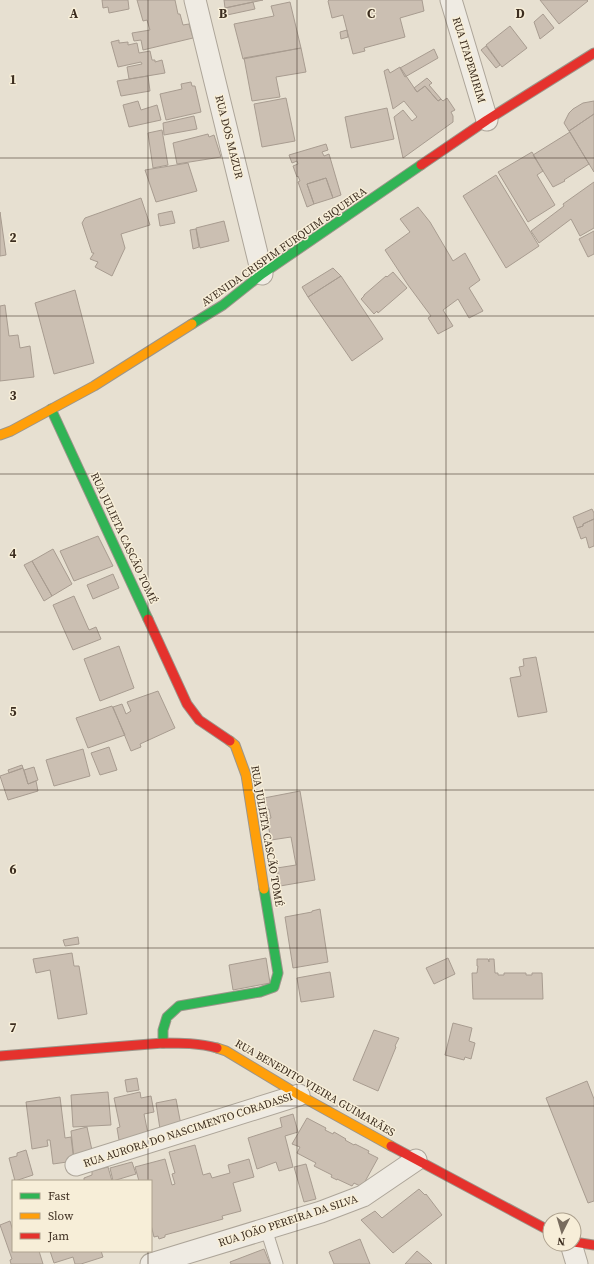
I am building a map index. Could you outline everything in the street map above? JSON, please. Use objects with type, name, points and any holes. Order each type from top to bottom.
[{"type":"street","name":"RUA DOS MAZUR","points":[[195,0],[262,274]]},
{"type":"street","name":"RUA ITAPEMIRIM","points":[[450,0],[487,120]]},
{"type":"street","name":"AVENIDA CRISPIM FURQUIM SIQUEIRA","points":[[0,435],[11,431],[94,386],[223,305],[262,274],[487,120],[594,53]]},
{"type":"street","name":"RUA JULIETA CASCÃO TOMÉ","points":[[51,409],[187,704],[199,720],[216,730],[235,745],[246,775],[278,973],[274,987],[260,992],[179,1006],[168,1017],[162,1036],[163,1043]]},
{"type":"street","name":"RUA BENEDITO VIEIRA GUIMARÃES","points":[[0,1056],[163,1043],[207,1045],[226,1051],[300,1095],[416,1160],[542,1227]]},
{"type":"street","name":"RUA AURORA DO NASCIMENTO CORADASSI","points":[[76,1165],[300,1095]]},
{"type":"street","name":"RUA JOÃO PEREIRA DA SILVA","points":[[151,1264],[321,1212],[363,1196],[416,1160]]},
{"type":"street","points":[[582,1243],[594,1245]]},
{"type":"street","points":[[573,1252],[577,1264]]},
{"type":"lane","points":[[266,1229],[277,1264]]},
{"type":"building","points":[[102,0],[128,0],[129,9],[109,13],[108,7],[103,8]]},
{"type":"building","points":[[137,0],[175,0],[178,14],[180,14],[183,25],[189,24],[193,38],[143,50],[141,40],[134,41],[132,33],[150,30],[147,20],[143,21]]},
{"type":"building","points":[[224,0],[263,0],[225,8]]},
{"type":"building","points":[[329,0],[422,0],[424,11],[400,18],[405,37],[364,48],[365,51],[353,54],[343,15],[332,18]]},
{"type":"building","points":[[540,0],[587,0],[588,1],[559,24]]},
{"type":"building","points":[[253,2],[255,9],[227,15],[225,8]]},
{"type":"building","points":[[290,2],[301,48],[243,59],[234,24],[274,16],[271,6]]},
{"type":"building","points":[[543,14],[554,28],[540,39],[534,22]]},
{"type":"building","points":[[510,26],[527,48],[502,67],[486,45]]},
{"type":"building","points":[[347,30],[348,37],[341,39],[340,32]]},
{"type":"building","points":[[119,40],[119,43],[128,42],[128,45],[137,43],[139,53],[150,51],[152,60],[155,60],[155,62],[162,60],[165,73],[129,79],[127,67],[142,64],[141,62],[118,67],[111,42]]},
{"type":"building","points":[[486,46],[500,65],[496,68],[481,50]]},
{"type":"building","points":[[301,48],[306,72],[276,77],[280,97],[252,101],[244,58]]},
{"type":"building","points":[[434,49],[438,58],[405,77],[400,68]]},
{"type":"building","points":[[400,67],[417,92],[425,86],[438,101],[441,99],[443,101],[447,98],[455,110],[451,112],[453,122],[403,158],[394,117],[403,110],[412,121],[417,117],[404,101],[393,109],[384,71],[388,69],[390,73]]},
{"type":"building","points":[[148,76],[150,91],[121,96],[117,81]]},
{"type":"building","points":[[427,78],[432,83],[429,85],[441,99],[438,101],[425,86],[417,92],[414,88]]},
{"type":"building","points":[[191,82],[192,86],[195,86],[201,112],[166,120],[160,94],[182,89],[181,84]]},
{"type":"building","points":[[286,98],[295,141],[262,147],[254,104]]},
{"type":"building","points":[[138,101],[141,110],[157,105],[161,120],[129,127],[123,105]]},
{"type":"building","points":[[594,101],[594,114],[569,131],[564,123],[569,113],[583,103]]},
{"type":"building","points":[[387,108],[394,139],[351,148],[345,117]]},
{"type":"building","points":[[594,114],[594,172],[569,131]]},
{"type":"building","points":[[194,116],[197,129],[164,135],[163,123]]},
{"type":"building","points":[[162,130],[168,165],[153,168],[148,133]]},
{"type":"building","points":[[570,132],[589,164],[564,180],[565,181],[553,187],[533,155]]},
{"type":"building","points":[[208,134],[209,137],[214,135],[221,157],[177,164],[173,143]]},
{"type":"building","points":[[326,144],[328,150],[322,152],[324,156],[329,154],[341,195],[333,198],[326,178],[307,184],[314,204],[307,207],[298,182],[300,181],[293,166],[298,164],[297,161],[292,163],[289,155]]},
{"type":"building","points":[[532,152],[543,171],[537,175],[555,205],[528,222],[498,172]]},
{"type":"building","points":[[188,163],[197,191],[156,202],[145,170]]},
{"type":"building","points":[[496,175],[539,246],[506,268],[463,196]]},
{"type":"building","points":[[326,178],[333,198],[314,204],[307,184]]},
{"type":"building","points":[[594,182],[594,228],[580,236],[571,219],[539,243],[531,231],[564,206],[563,204]]},
{"type":"building","points":[[141,198],[150,225],[121,234],[125,248],[112,276],[95,267],[98,262],[90,259],[94,253],[92,253],[82,223],[85,218]]},
{"type":"building","points":[[418,207],[430,222],[453,261],[465,253],[480,280],[469,288],[483,311],[469,318],[458,299],[443,310],[453,326],[438,334],[428,318],[431,316],[385,250],[410,232],[400,219]]},
{"type":"building","points":[[172,211],[175,223],[160,226],[158,214]]},
{"type":"building","points":[[0,212],[6,255],[0,256]]},
{"type":"building","points":[[224,221],[229,241],[200,248],[196,228]]},
{"type":"building","points":[[196,229],[199,247],[193,249],[190,230]]},
{"type":"building","points":[[594,231],[594,254],[588,257],[579,239]]},
{"type":"building","points":[[333,268],[341,276],[308,297],[302,287]]},
{"type":"building","points":[[393,272],[407,288],[378,313],[377,311],[374,314],[361,299],[386,276],[387,277]]},
{"type":"building","points":[[341,276],[383,339],[352,361],[308,297]]},
{"type":"building","points":[[75,290],[94,363],[54,374],[35,303]]},
{"type":"building","points":[[5,305],[9,336],[18,335],[20,348],[30,346],[34,377],[0,381],[0,306]]},
{"type":"building","points":[[592,509],[594,519],[577,528],[573,517]]},
{"type":"building","points":[[594,519],[594,546],[589,548],[586,537],[581,539],[577,528]]},
{"type":"building","points":[[98,536],[113,566],[74,581],[60,551]]},
{"type":"building","points":[[53,549],[72,584],[52,596],[32,561]]},
{"type":"building","points":[[32,561],[52,596],[44,601],[24,565]]},
{"type":"building","points":[[113,574],[119,588],[93,599],[87,585]]},
{"type":"building","points":[[74,596],[89,630],[96,627],[101,639],[73,650],[53,605]]},
{"type":"building","points":[[119,646],[134,688],[100,701],[84,659]]},
{"type":"building","points":[[536,657],[547,712],[518,717],[510,678],[521,676],[519,667],[524,666],[523,659]]},
{"type":"building","points":[[158,691],[175,728],[140,744],[141,747],[131,751],[113,707],[122,704],[126,714],[131,711],[127,702]]},
{"type":"building","points":[[112,706],[125,735],[88,748],[76,718]]},
{"type":"building","points":[[109,747],[117,770],[100,775],[91,753]]},
{"type":"building","points":[[83,749],[90,776],[54,786],[46,760]]},
{"type":"building","points":[[22,765],[23,768],[9,773],[8,770]]},
{"type":"building","points":[[34,767],[38,780],[28,784],[24,770]]},
{"type":"building","points":[[23,768],[28,784],[36,781],[38,791],[8,800],[0,776]]},
{"type":"building","points":[[300,791],[315,880],[280,886],[277,868],[296,865],[291,837],[271,840],[267,819],[271,818],[269,809],[266,809],[264,798]]},
{"type":"building","points":[[320,909],[328,962],[293,968],[285,917]]},
{"type":"building","points":[[78,937],[79,944],[65,946],[63,940]]},
{"type":"building","points":[[72,953],[74,966],[79,966],[87,1014],[58,1019],[50,970],[36,973],[33,959]]},
{"type":"building","points":[[266,958],[270,983],[233,990],[229,965]]},
{"type":"building","points":[[448,958],[455,974],[434,984],[426,968]]},
{"type":"building","points":[[477,959],[488,959],[489,962],[489,959],[494,959],[495,973],[498,973],[498,975],[504,975],[504,973],[526,973],[526,975],[532,975],[532,973],[542,973],[543,999],[473,999],[472,973],[477,973]]},
{"type":"building","points":[[330,972],[334,997],[301,1002],[297,978]]},
{"type":"building","points":[[453,1023],[472,1028],[469,1041],[475,1043],[471,1059],[465,1057],[464,1060],[445,1055]]},
{"type":"building","points":[[374,1030],[399,1038],[378,1091],[353,1080]]},
{"type":"building","points":[[137,1078],[139,1090],[127,1092],[125,1080]]},
{"type":"building","points":[[587,1081],[594,1099],[594,1201],[588,1203],[546,1098]]},
{"type":"building","points":[[108,1092],[111,1125],[73,1127],[71,1095]]},
{"type":"building","points":[[140,1092],[141,1098],[151,1096],[154,1112],[144,1114],[148,1134],[119,1140],[117,1128],[120,1127],[114,1098]]},
{"type":"building","points":[[60,1097],[65,1138],[71,1137],[74,1161],[53,1164],[50,1140],[47,1140],[48,1146],[32,1149],[26,1102]]},
{"type":"building","points":[[176,1099],[181,1125],[160,1129],[156,1103]]},
{"type":"building","points":[[293,1114],[298,1132],[285,1136],[293,1167],[279,1171],[276,1162],[257,1169],[248,1138],[282,1127],[280,1118]]},
{"type":"building","points":[[307,1118],[326,1128],[325,1130],[333,1134],[334,1132],[354,1145],[355,1144],[369,1151],[368,1153],[378,1158],[362,1187],[354,1183],[352,1186],[331,1177],[332,1175],[314,1166],[316,1163],[297,1153],[300,1147],[292,1144]]},
{"type":"building","points":[[87,1127],[93,1155],[74,1159],[71,1131]]},
{"type":"building","points":[[195,1145],[203,1175],[210,1173],[212,1178],[230,1173],[228,1165],[249,1159],[254,1177],[233,1183],[241,1211],[222,1216],[223,1219],[165,1235],[165,1237],[159,1239],[158,1236],[154,1237],[152,1229],[152,1180],[139,1180],[135,1167],[165,1159],[172,1185],[175,1184],[172,1174],[175,1173],[169,1152]]},
{"type":"building","points":[[26,1150],[33,1175],[15,1180],[9,1158],[17,1156],[17,1153]]},
{"type":"building","points":[[132,1162],[136,1174],[113,1180],[110,1168]]},
{"type":"building","points":[[306,1164],[316,1199],[304,1202],[294,1167]]},
{"type":"building","points":[[108,1167],[112,1180],[84,1180],[84,1178],[92,1175],[92,1171]]},
{"type":"building","points":[[419,1189],[425,1195],[426,1194],[442,1215],[393,1253],[361,1220],[375,1211],[382,1218]]},
{"type":"building","points":[[10,1221],[12,1228],[12,1252],[39,1252],[43,1264],[11,1264],[10,1260],[12,1259],[0,1225]]},
{"type":"building","points":[[360,1239],[370,1264],[334,1264],[329,1252]]},
{"type":"building","points":[[264,1249],[270,1264],[231,1264],[230,1262]]},
{"type":"building","points":[[417,1251],[429,1261],[432,1264],[405,1264]]},
{"type":"building","points":[[50,1252],[101,1252],[103,1257],[81,1264],[75,1264],[73,1257],[54,1263]]},
{"type":"traffic: fast","points":[[192,324],[223,305],[262,274],[421,165]]},
{"type":"traffic: fast","points":[[51,409],[148,619]]},
{"type":"traffic: fast","points":[[163,1043],[163,1030],[167,1017],[179,1006],[260,992],[274,987],[278,973],[264,889]]},
{"type":"traffic: slow","points":[[0,435],[11,431],[94,386],[192,324]]},
{"type":"traffic: slow","points":[[230,741],[235,745],[246,775],[264,889]]},
{"type":"traffic: slow","points":[[217,1048],[226,1051],[299,1095],[391,1146]]},
{"type":"traffic: jam","points":[[421,165],[487,120],[594,53]]},
{"type":"traffic: jam","points":[[148,619],[187,704],[199,720],[230,741]]},
{"type":"traffic: jam","points":[[0,1056],[163,1043],[197,1044],[217,1048]]},
{"type":"traffic: jam","points":[[391,1146],[542,1227]]},
{"type":"traffic: jam","points":[[582,1243],[594,1245]]}]
